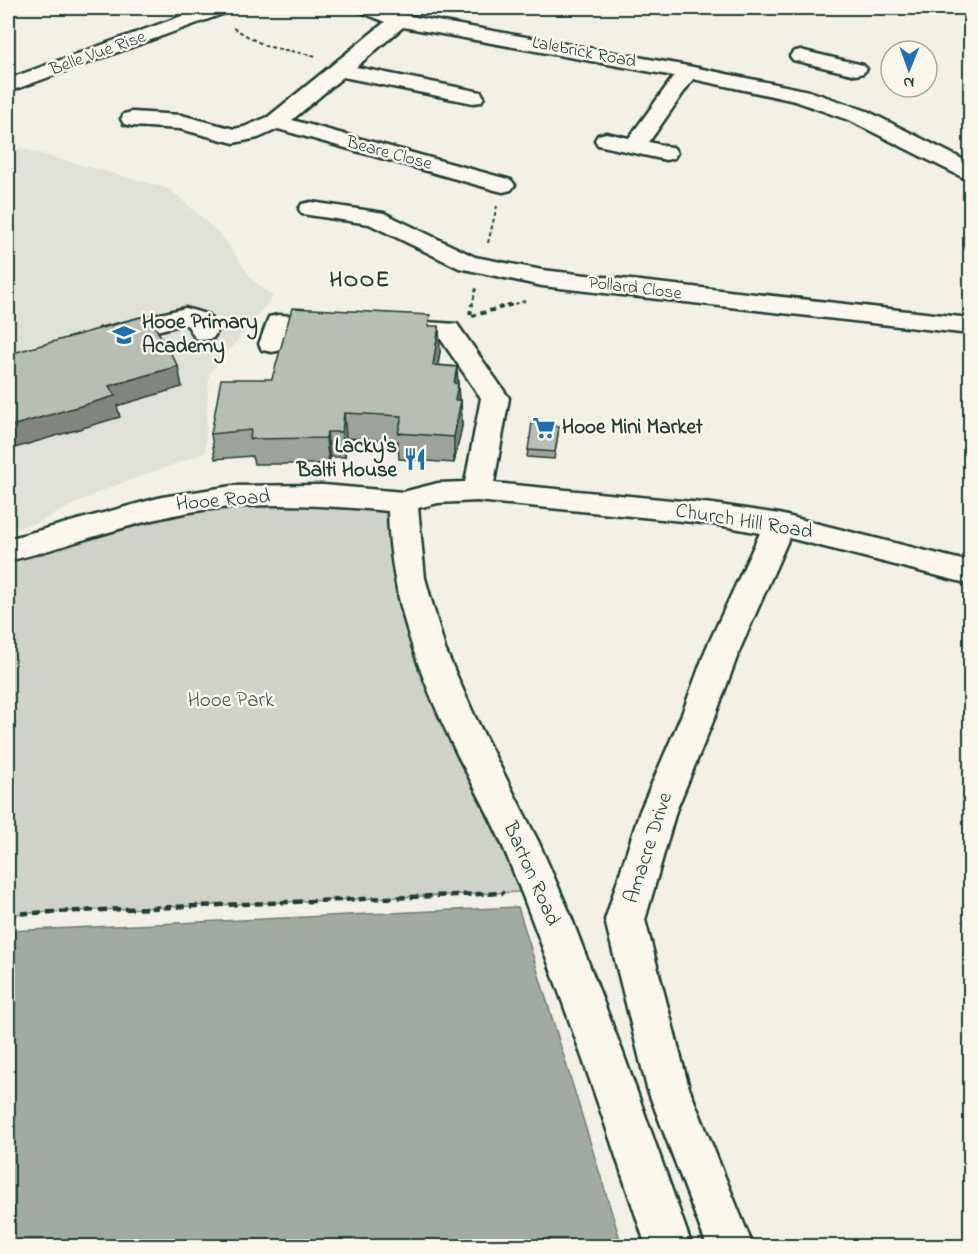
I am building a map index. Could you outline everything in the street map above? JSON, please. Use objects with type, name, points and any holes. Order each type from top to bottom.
[{"type":"street","name":"Belle Vue Rise","points":[[8,86],[221,8]]},
{"type":"street","name":"Lalebrick Road","points":[[368,8],[399,20],[688,72],[801,96],[860,116],[970,172]]},
{"type":"street","points":[[132,119],[181,122],[234,136],[250,133],[276,122],[399,20]]},
{"type":"street","points":[[800,56],[856,69]]},
{"type":"street","points":[[801,96],[831,63]]},
{"type":"street","points":[[345,66],[473,97]]},
{"type":"street","points":[[634,147],[688,72]]},
{"type":"street","name":"Beare Close","points":[[276,122],[503,185]]},
{"type":"street","points":[[606,140],[666,153]]},
{"type":"street","name":"Pollard Close","points":[[311,209],[375,218],[468,263],[482,266],[587,284],[970,326]]},
{"type":"street","points":[[86,341],[185,316],[200,321],[204,332]]},
{"type":"street","points":[[272,344],[278,323],[448,330],[495,398],[484,467],[477,491]]},
{"type":"street","name":"Hooe Road","points":[[8,550],[162,507],[232,496],[322,495],[403,502],[438,493],[477,491],[514,494]]},
{"type":"street","name":"Church Hill Road","points":[[514,494],[713,514],[779,525],[898,553],[970,573]]},
{"type":"street","name":"Barton Road","points":[[403,502],[402,535],[411,591],[433,666],[528,859],[570,964],[669,1246]]},
{"type":"street","name":"Amacre Drive","points":[[730,1246],[668,1088],[625,920],[658,811],[699,714],[723,649],[779,525]]},
{"type":"path","points":[[265,45],[345,66]]},
{"type":"path","points":[[482,266],[503,185]]},
{"type":"path","points":[[461,318],[587,284]]},
{"type":"path","points":[[8,914],[541,891]]},
{"type":"shaded area","name":"Hooe Primary Academy","points":[[20,148],[170,189],[221,235],[252,279],[273,297],[209,374],[205,453],[101,491],[37,523],[8,530],[8,153]]},
{"type":"shaded area","points":[[518,907],[622,1246],[8,1246],[8,931]]},
{"type":"green space","name":"Hooe Park","points":[[403,502],[410,591],[541,891],[8,914],[8,550],[162,507]]},
{"type":"building","points":[[292,308],[430,315],[428,326],[439,326],[433,365],[457,367],[454,383],[458,384],[455,400],[461,400],[454,437],[398,433],[402,416],[344,413],[342,432],[327,432],[326,438],[250,439],[251,430],[211,434],[221,379],[272,379]]},
{"type":"building","points":[[148,315],[178,366],[109,386],[115,396],[8,427],[8,351],[12,350],[13,353]]},
{"type":"building","name":"Hooe Mini Market","points":[[532,423],[559,427],[555,452],[528,450]]},
{"type":"place","name":"Hooe Primary Academy","points":[[124,335]]},
{"type":"place","name":"Hooe Mini Market","points":[[544,428]]},
{"type":"place","name":"Lacky's Balti House","points":[[415,459]]},
{"type":"district","name":"HOOE","points":[[360,281]]}]
